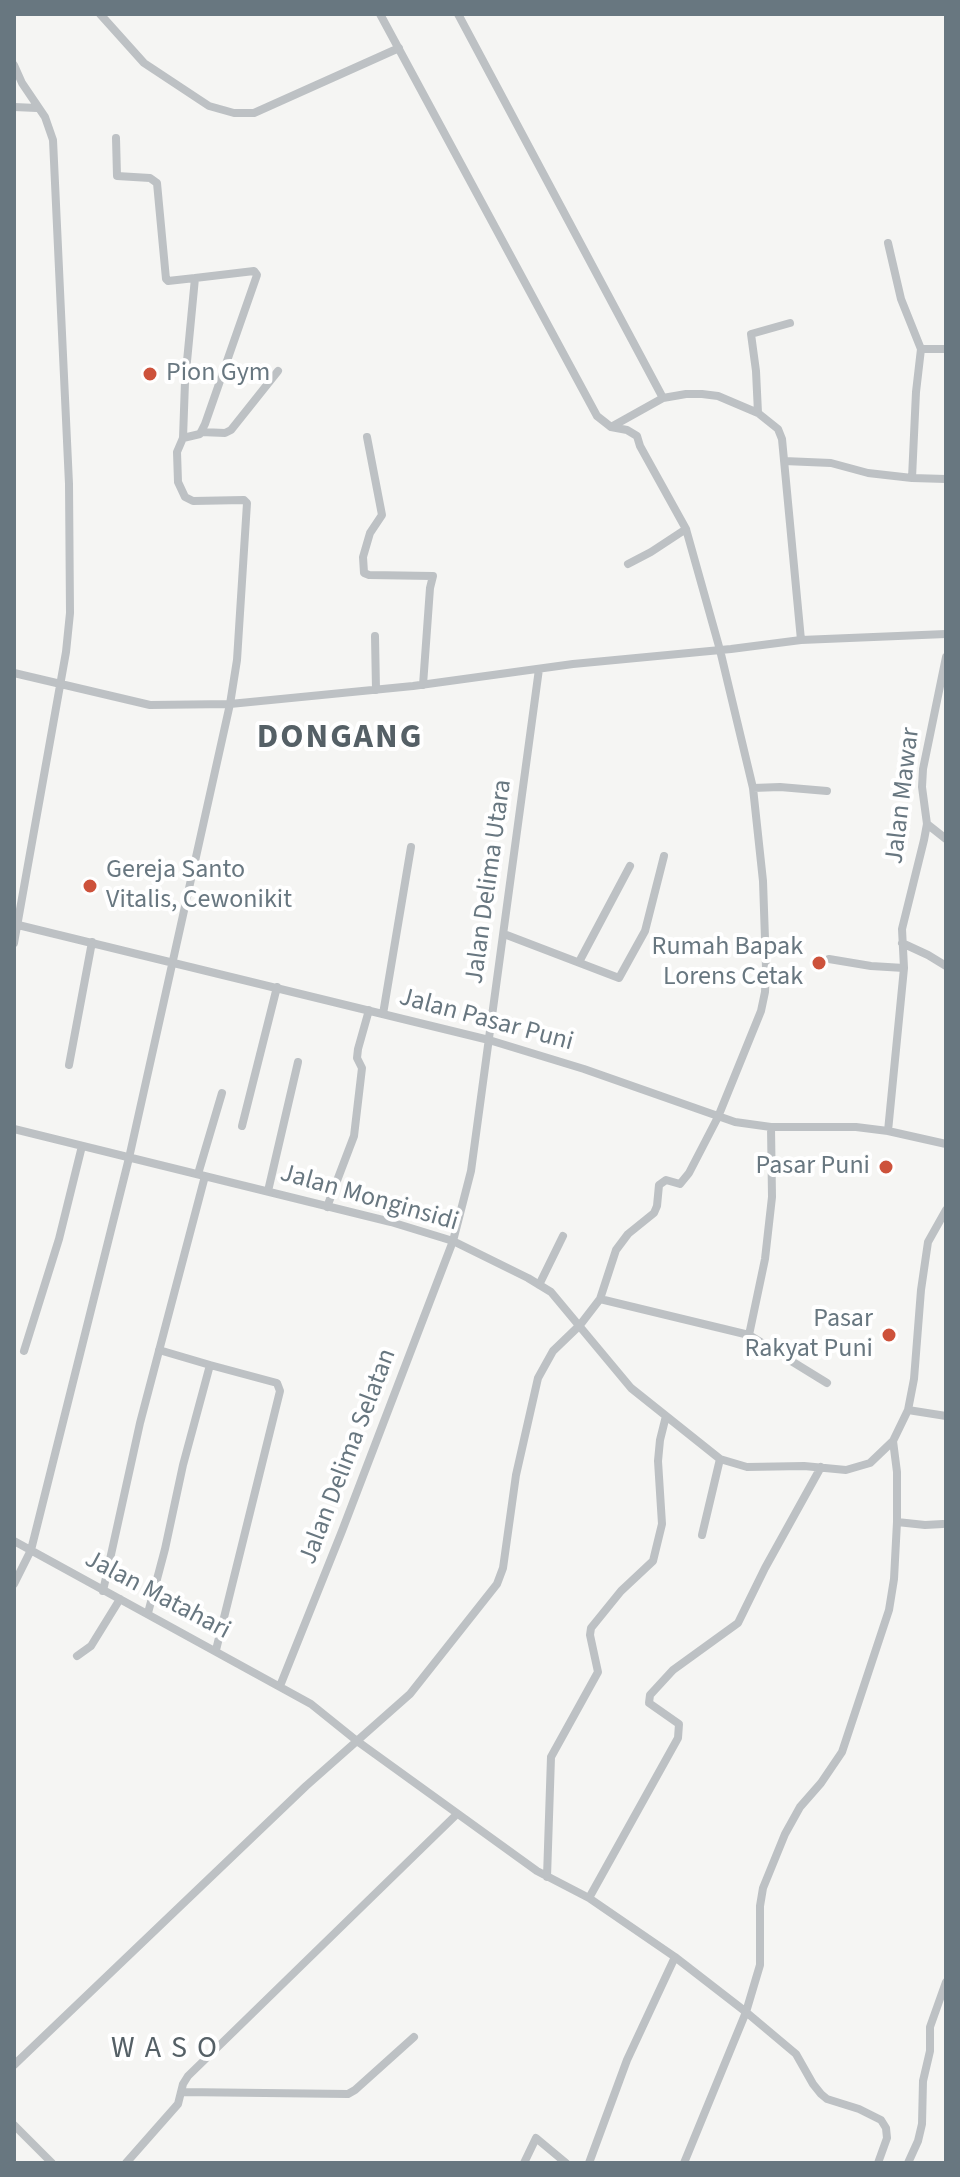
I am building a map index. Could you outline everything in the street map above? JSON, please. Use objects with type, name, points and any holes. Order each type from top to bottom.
[{"type":"street","points":[[100,14],[144,63],[209,106],[243,115],[254,113],[399,48]]},
{"type":"street","points":[[14,2065],[306,1786],[410,1694],[497,1584],[503,1568],[516,1475],[538,1378],[553,1351],[580,1325],[600,1299],[616,1250],[628,1234],[654,1213],[659,1185],[666,1180],[677,1184],[683,1182],[718,1117],[761,1011],[765,992],[763,881],[753,788],[720,650],[686,529],[637,436],[611,427],[592,410],[380,14]]},
{"type":"street","points":[[458,14],[663,398]]},
{"type":"street","points":[[14,65],[45,117],[53,140],[68,468],[70,613],[66,652],[14,943]]},
{"type":"street","points":[[14,107],[37,108]]},
{"type":"street","points":[[116,138],[117,176],[150,178],[157,183],[168,281],[254,271],[257,275],[201,432]]},
{"type":"street","points":[[888,243],[901,299],[921,349],[912,478]]},
{"type":"street","points":[[14,1584],[31,1550],[129,1158],[230,704],[237,660],[247,503],[244,500],[193,501],[185,497],[178,482],[177,452],[183,438],[195,278]]},
{"type":"street","points":[[758,413],[751,334],[790,323]]},
{"type":"street","points":[[921,349],[946,349]]},
{"type":"street","points":[[183,438],[201,432],[225,433],[231,430],[278,371]]},
{"type":"street","points":[[611,427],[663,398],[702,394],[718,396],[758,413],[781,434],[801,640]]},
{"type":"street","points":[[367,437],[382,515],[370,533],[363,557],[364,573],[433,576],[423,685]]},
{"type":"street","points":[[784,461],[826,462],[868,473],[946,479]]},
{"type":"street","points":[[628,564],[686,529]]},
{"type":"street","points":[[14,673],[150,705],[230,704],[423,685],[801,640],[946,634]]},
{"type":"street","points":[[375,636],[376,690]]},
{"type":"street","name":"Jalan Mawar","points":[[888,1131],[904,968],[902,929],[927,824],[923,769],[946,657]]},
{"type":"street","name":"Jalan Delima Utara","points":[[453,1241],[471,1171],[539,669]]},
{"type":"street","points":[[753,788],[827,791]]},
{"type":"street","points":[[927,824],[946,839]]},
{"type":"street","points":[[383,1014],[411,847]]},
{"type":"street","points":[[504,934],[620,977],[645,931],[664,856]]},
{"type":"street","points":[[579,962],[630,866]]},
{"type":"street","name":"Jalan Pasar Puni","points":[[16,924],[489,1040],[655,1092],[735,1122],[771,1127],[856,1127],[946,1144]]},
{"type":"street","points":[[69,1065],[92,942]]},
{"type":"street","points":[[902,943],[946,966]]},
{"type":"street","points":[[829,959],[904,968]]},
{"type":"street","points":[[242,1126],[277,987]]},
{"type":"street","points":[[327,1207],[358,1120],[362,1068],[357,1058],[369,1010]]},
{"type":"street","points":[[268,1191],[298,1062]]},
{"type":"street","points":[[103,1591],[222,1093]]},
{"type":"street","points":[[749,1335],[765,1259],[772,1197],[771,1127]]},
{"type":"street","name":"Jalan Monginsidi","points":[[14,1129],[391,1222],[453,1241],[539,1285],[559,1299],[631,1388],[720,1459],[747,1467],[804,1466],[846,1470],[870,1463],[893,1441],[908,1410],[914,1379],[925,1254],[928,1242],[946,1210]]},
{"type":"street","points":[[24,1351],[59,1239],[82,1146]]},
{"type":"street","points":[[539,1285],[563,1236]]},
{"type":"street","name":"Jalan Delima Selatan","points":[[280,1686],[453,1241]]},
{"type":"street","points":[[600,1299],[749,1335],[827,1383]]},
{"type":"street","points":[[159,1350],[277,1383],[280,1391],[216,1650]]},
{"type":"street","points":[[148,1613],[210,1365]]},
{"type":"street","points":[[908,1410],[946,1416]]},
{"type":"street","points":[[547,1877],[551,1757],[598,1672],[591,1628],[621,1591],[653,1561],[662,1524],[658,1461],[666,1416]]},
{"type":"street","points":[[684,2163],[746,2012],[760,1965],[763,1888],[785,1834],[800,1807],[842,1752],[889,1610],[897,1522],[897,1466],[893,1441]]},
{"type":"street","points":[[702,1535],[720,1459]]},
{"type":"street","points":[[589,1898],[678,1738],[679,1724],[649,1703],[650,1695],[673,1670],[738,1623],[821,1467]]},
{"type":"street","points":[[897,1522],[943,1524]]},
{"type":"street","name":"Jalan Matahari","points":[[14,1541],[311,1704],[357,1741],[547,1877],[589,1898],[675,1957],[796,2054],[813,2084],[827,2099],[881,2120],[887,2138],[878,2163]]},
{"type":"street","points":[[77,1656],[91,1646],[120,1599]]},
{"type":"street","points":[[126,2163],[178,2104],[188,2076],[457,1814]]},
{"type":"street","points":[[589,2163],[627,2060],[675,1957]]},
{"type":"street","points":[[908,2163],[922,2124],[930,2027],[946,1982]]},
{"type":"street","points":[[181,2092],[344,2095],[355,2090],[414,2037]]},
{"type":"street","points":[[14,2125],[52,2163]]},
{"type":"street","points":[[524,2163],[536,2138],[566,2163]]},
{"type":"place","name":"Pion Gym","points":[[150,374]]},
{"type":"place","name":"Gereja Santo Vitalis, Cewonikit","points":[[90,886]]},
{"type":"place","name":"Rumah Bapak Lorens Cetak","points":[[819,963]]},
{"type":"place","name":"Pasar Puni","points":[[886,1167]]},
{"type":"place","name":"Pasar Rakyat Puni","points":[[889,1335]]},
{"type":"district","name":"DONGANG","points":[[340,740]]},
{"type":"district","name":"W A S O","points":[[165,2050]]}]
